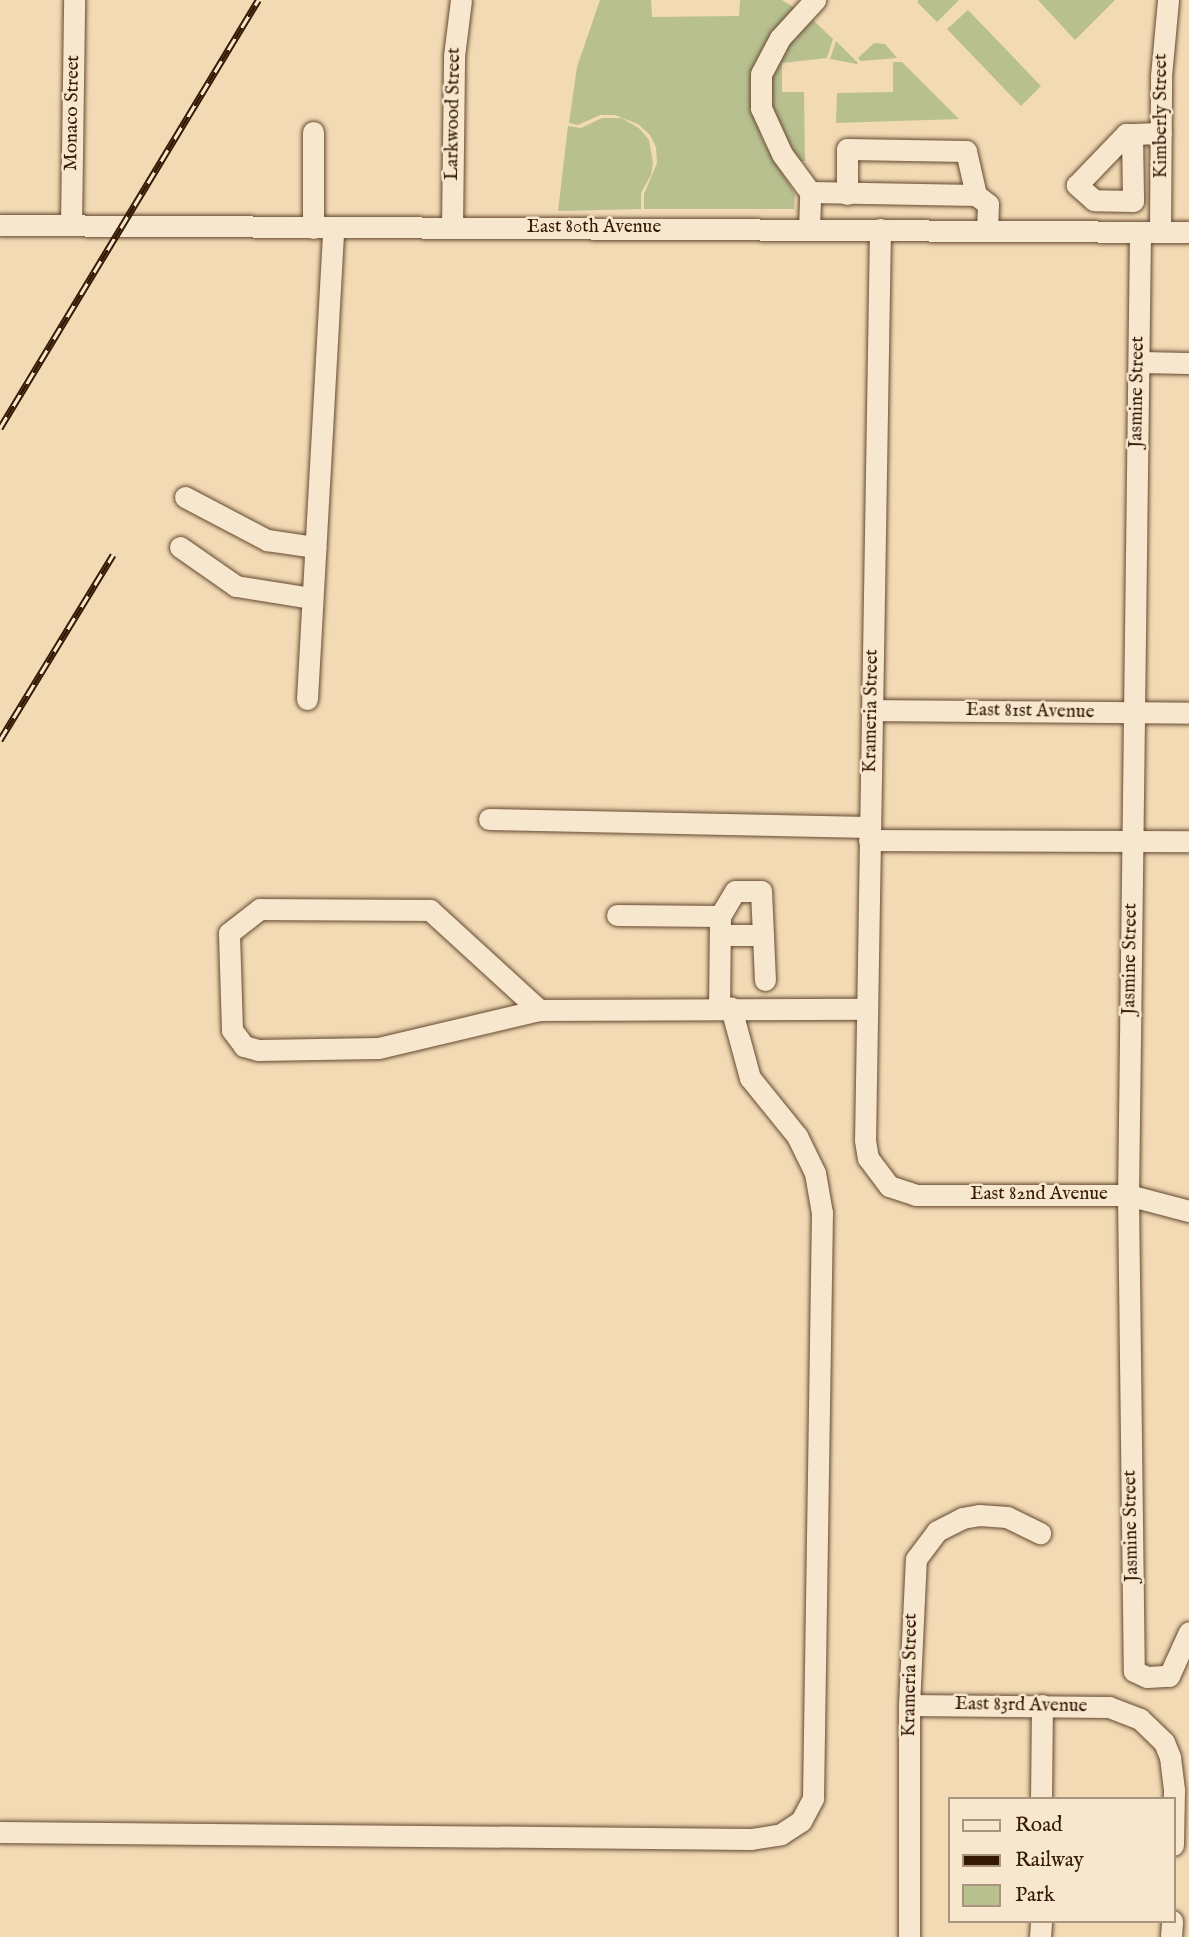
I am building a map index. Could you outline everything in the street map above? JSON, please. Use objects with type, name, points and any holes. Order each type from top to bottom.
[{"type":"street","name":"Monaco Street","points":[[71,225],[74,0]]},
{"type":"street","name":"Larkwood Street","points":[[452,228],[454,56],[461,0]]},
{"type":"street","points":[[809,229],[810,192],[782,154],[761,108],[761,75],[780,38],[815,0]]},
{"type":"street","name":"Kimberly Street","points":[[1150,232],[1161,133],[1161,76],[1168,0]]},
{"type":"street","points":[[307,699],[315,547],[323,228],[313,132]]},
{"type":"street","points":[[1132,134],[1161,133]]},
{"type":"street","points":[[847,194],[847,149],[966,151],[976,195]]},
{"type":"street","points":[[810,192],[976,195],[988,204],[987,230]]},
{"type":"street","name":"East 80th Avenue","points":[[0,225],[1189,232]]},
{"type":"street","name":"Krameria Street","points":[[880,229],[865,1140],[873,1168],[888,1186]]},
{"type":"street","name":"Jasmine Street","points":[[1150,232],[1139,362],[1128,1195],[1134,1671],[1147,1677],[1169,1676],[1188,1638]]},
{"type":"street","points":[[1139,362],[1189,363]]},
{"type":"street","points":[[185,497],[267,540],[315,547]]},
{"type":"street","points":[[180,547],[236,586],[312,598]]},
{"type":"street","name":"East 81st Avenue","points":[[872,710],[1189,713]]},
{"type":"street","points":[[489,820],[1189,841]]},
{"type":"street","points":[[0,1832],[751,1839],[781,1834],[801,1821],[813,1798],[821,1213],[815,1173],[797,1136],[750,1077],[725,1008],[720,925],[735,891],[761,891],[765,980]]},
{"type":"street","points":[[539,1010],[430,910],[260,909],[229,933],[232,1030],[244,1046],[258,1050],[378,1048],[539,1010],[867,1009]]},
{"type":"street","points":[[617,915],[720,925],[763,935]]},
{"type":"street","name":"East 82nd Avenue","points":[[888,1186],[916,1195],[1128,1195],[1189,1211]]},
{"type":"street","name":"Krameria Street","points":[[909,1937],[909,1705],[913,1568],[924,1545],[950,1523],[979,1515],[1007,1517],[1040,1533]]},
{"type":"street","name":"East 83rd Avenue","points":[[909,1705],[1109,1707],[1132,1715],[1154,1730],[1170,1757],[1174,1797]]},
{"type":"street","points":[[1041,1797],[1042,1705]]},
{"type":"green space","points":[[600,0],[651,0],[652,17],[739,16],[740,0],[782,0],[800,11],[763,47],[751,72],[750,97],[762,139],[795,194],[794,209],[644,209],[644,194],[657,163],[656,147],[650,135],[638,124],[615,115],[600,115],[578,125],[569,123],[577,67]]},
{"type":"green space","points":[[959,0],[937,22],[917,2]]},
{"type":"green space","points":[[1038,0],[1115,0],[1075,40]]},
{"type":"green space","points":[[968,10],[1041,86],[1021,106],[947,29]]},
{"type":"green space","points":[[813,20],[833,39],[827,58],[782,63],[782,92],[804,92],[805,161],[799,161],[774,114],[771,87],[773,70],[785,48]]},
{"type":"green space","points":[[836,41],[858,63],[857,64],[830,59]]},
{"type":"green space","points":[[874,43],[885,44],[897,58],[861,61],[858,58]]},
{"type":"green space","points":[[893,62],[902,62],[959,119],[836,123],[837,93],[893,92]]},
{"type":"green space","points":[[602,118],[622,118],[640,129],[649,140],[653,163],[651,175],[641,193],[641,209],[558,211],[568,126],[581,128]]},
{"type":"railway","points":[[0,428],[258,0]]},
{"type":"railway","points":[[0,740],[113,555]]}]
